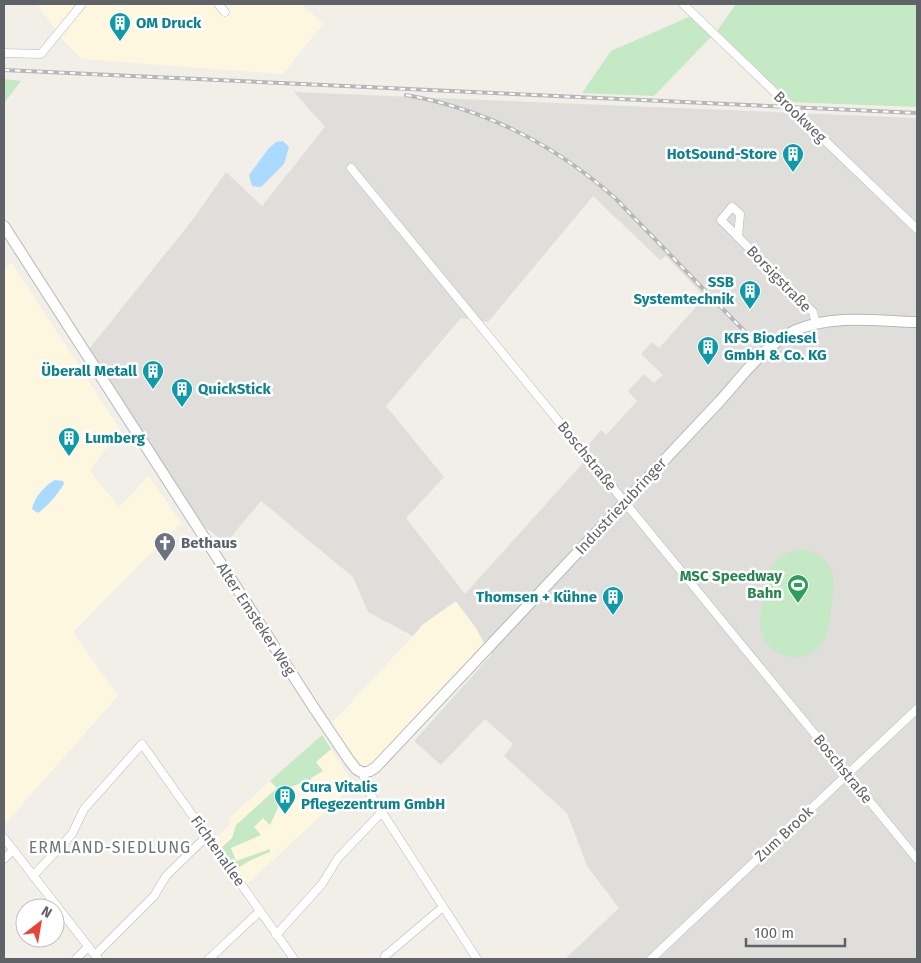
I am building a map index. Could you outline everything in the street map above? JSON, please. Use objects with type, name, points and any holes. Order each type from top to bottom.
[{"type":"street","points":[[4,53],[41,54],[82,4]]},
{"type":"street","points":[[218,4],[225,12]]},
{"type":"street","name":"Brookweg","points":[[683,4],[917,229]]},
{"type":"street","name":"Boschstraße","points":[[351,168],[917,859]]},
{"type":"street","name":"Alter Emsteker Weg","points":[[4,226],[302,689],[349,760],[356,769],[364,773],[368,789],[477,959]]},
{"type":"street","name":"Borsigstraße","points":[[738,236],[813,312],[816,324]]},
{"type":"street","name":"Industriezubringer","points":[[364,773],[376,767],[762,355],[773,346],[796,331],[816,324],[850,320],[917,322]]},
{"type":"street","name":"Zum Brook","points":[[651,959],[917,709]]},
{"type":"street","name":"Fichtenallee","points":[[33,876],[72,834],[84,809],[142,744],[294,959]]},
{"type":"street","points":[[276,935],[322,884],[338,858],[382,812]]},
{"type":"street","points":[[4,838],[96,957],[154,896],[166,876],[207,836]]},
{"type":"street","points":[[4,859],[13,850]]},
{"type":"street","points":[[384,959],[385,956],[443,907]]},
{"type":"street","points":[[209,959],[260,911]]},
{"type":"street","points":[[76,959],[88,947]]},
{"type":"shaded area","points":[[37,4],[302,4],[323,24],[283,74],[82,59],[63,40]]},
{"type":"shaded area","points":[[294,92],[917,118],[917,959],[565,959],[619,908],[587,866],[567,813],[504,756],[513,744],[485,719],[441,765],[414,741],[492,654],[456,601],[422,625],[413,636],[368,612],[353,577],[261,501],[226,543],[196,520],[89,349],[194,218],[226,172],[262,206],[325,127]],"holes":[[[593,196],[660,260],[666,256],[705,297],[659,348],[652,342],[641,354],[663,375],[654,383],[644,374],[628,391],[637,401],[606,435],[601,430],[585,449],[582,464],[465,594],[406,518],[444,477],[386,406],[461,318],[488,322]]]},
{"type":"shaded area","points":[[11,262],[120,429],[90,471],[119,507],[149,476],[181,523],[73,632],[118,696],[4,825],[4,271]]},
{"type":"shaded area","points":[[455,601],[476,628],[485,645],[373,765],[364,768],[356,764],[330,725],[422,625]]},
{"type":"shaded area","points":[[322,735],[354,785],[245,886],[213,840],[227,828],[231,822],[228,819]]},
{"type":"green space","points":[[736,4],[917,4],[917,107],[789,102],[717,31]]},
{"type":"green space","points":[[691,16],[712,36],[654,96],[582,93],[611,51]]},
{"type":"green space","points":[[4,79],[21,81],[4,103]]},
{"type":"green space","name":"MSC Speedway Bahn","points":[[803,549],[814,553],[828,564],[832,571],[833,598],[829,626],[823,642],[809,655],[791,657],[782,655],[767,643],[762,635],[760,626],[767,581],[772,566],[784,555]]},
{"type":"green space","points":[[322,735],[331,749],[316,762],[323,771],[311,778],[311,780],[281,790],[283,797],[270,825],[263,818],[254,827],[261,835],[231,848],[236,861],[270,849],[270,852],[236,869],[221,848],[232,838],[236,825],[277,788],[270,781]]},
{"type":"water","points":[[283,141],[289,147],[284,164],[261,187],[252,186],[249,175],[269,148],[276,142]]},
{"type":"water","points":[[55,480],[63,481],[64,484],[52,500],[38,513],[32,509],[35,501],[44,488]]},
{"type":"railway","points":[[4,70],[917,113]]},
{"type":"railway","points":[[406,95],[435,101],[491,120],[518,132],[568,162],[615,198],[751,338]]},
{"type":"place","name":"OM Druck","points":[[120,42]]},
{"type":"place","name":"HotSound-Store","points":[[793,173]]},
{"type":"place","name":"SSB Systemtechnik","points":[[750,310]]},
{"type":"place","name":"KFS Biodiesel GmbH & Co. KG","points":[[708,366]]},
{"type":"place","name":"Überall Metall","points":[[153,390]]},
{"type":"place","name":"QuickStick","points":[[182,408]]},
{"type":"place","name":"Lumberg","points":[[69,457]]},
{"type":"place","name":"Bethaus","points":[[165,562]]},
{"type":"place","name":"MSC Speedway Bahn","points":[[798,604]]},
{"type":"place","name":"Thomsen + Kühne","points":[[613,616]]},
{"type":"place","name":"Cura Vitalis Pflegezentrum GmbH","points":[[285,815]]},
{"type":"district","name":"ERMLAND-SIEDLUNG","points":[[110,847]]}]
